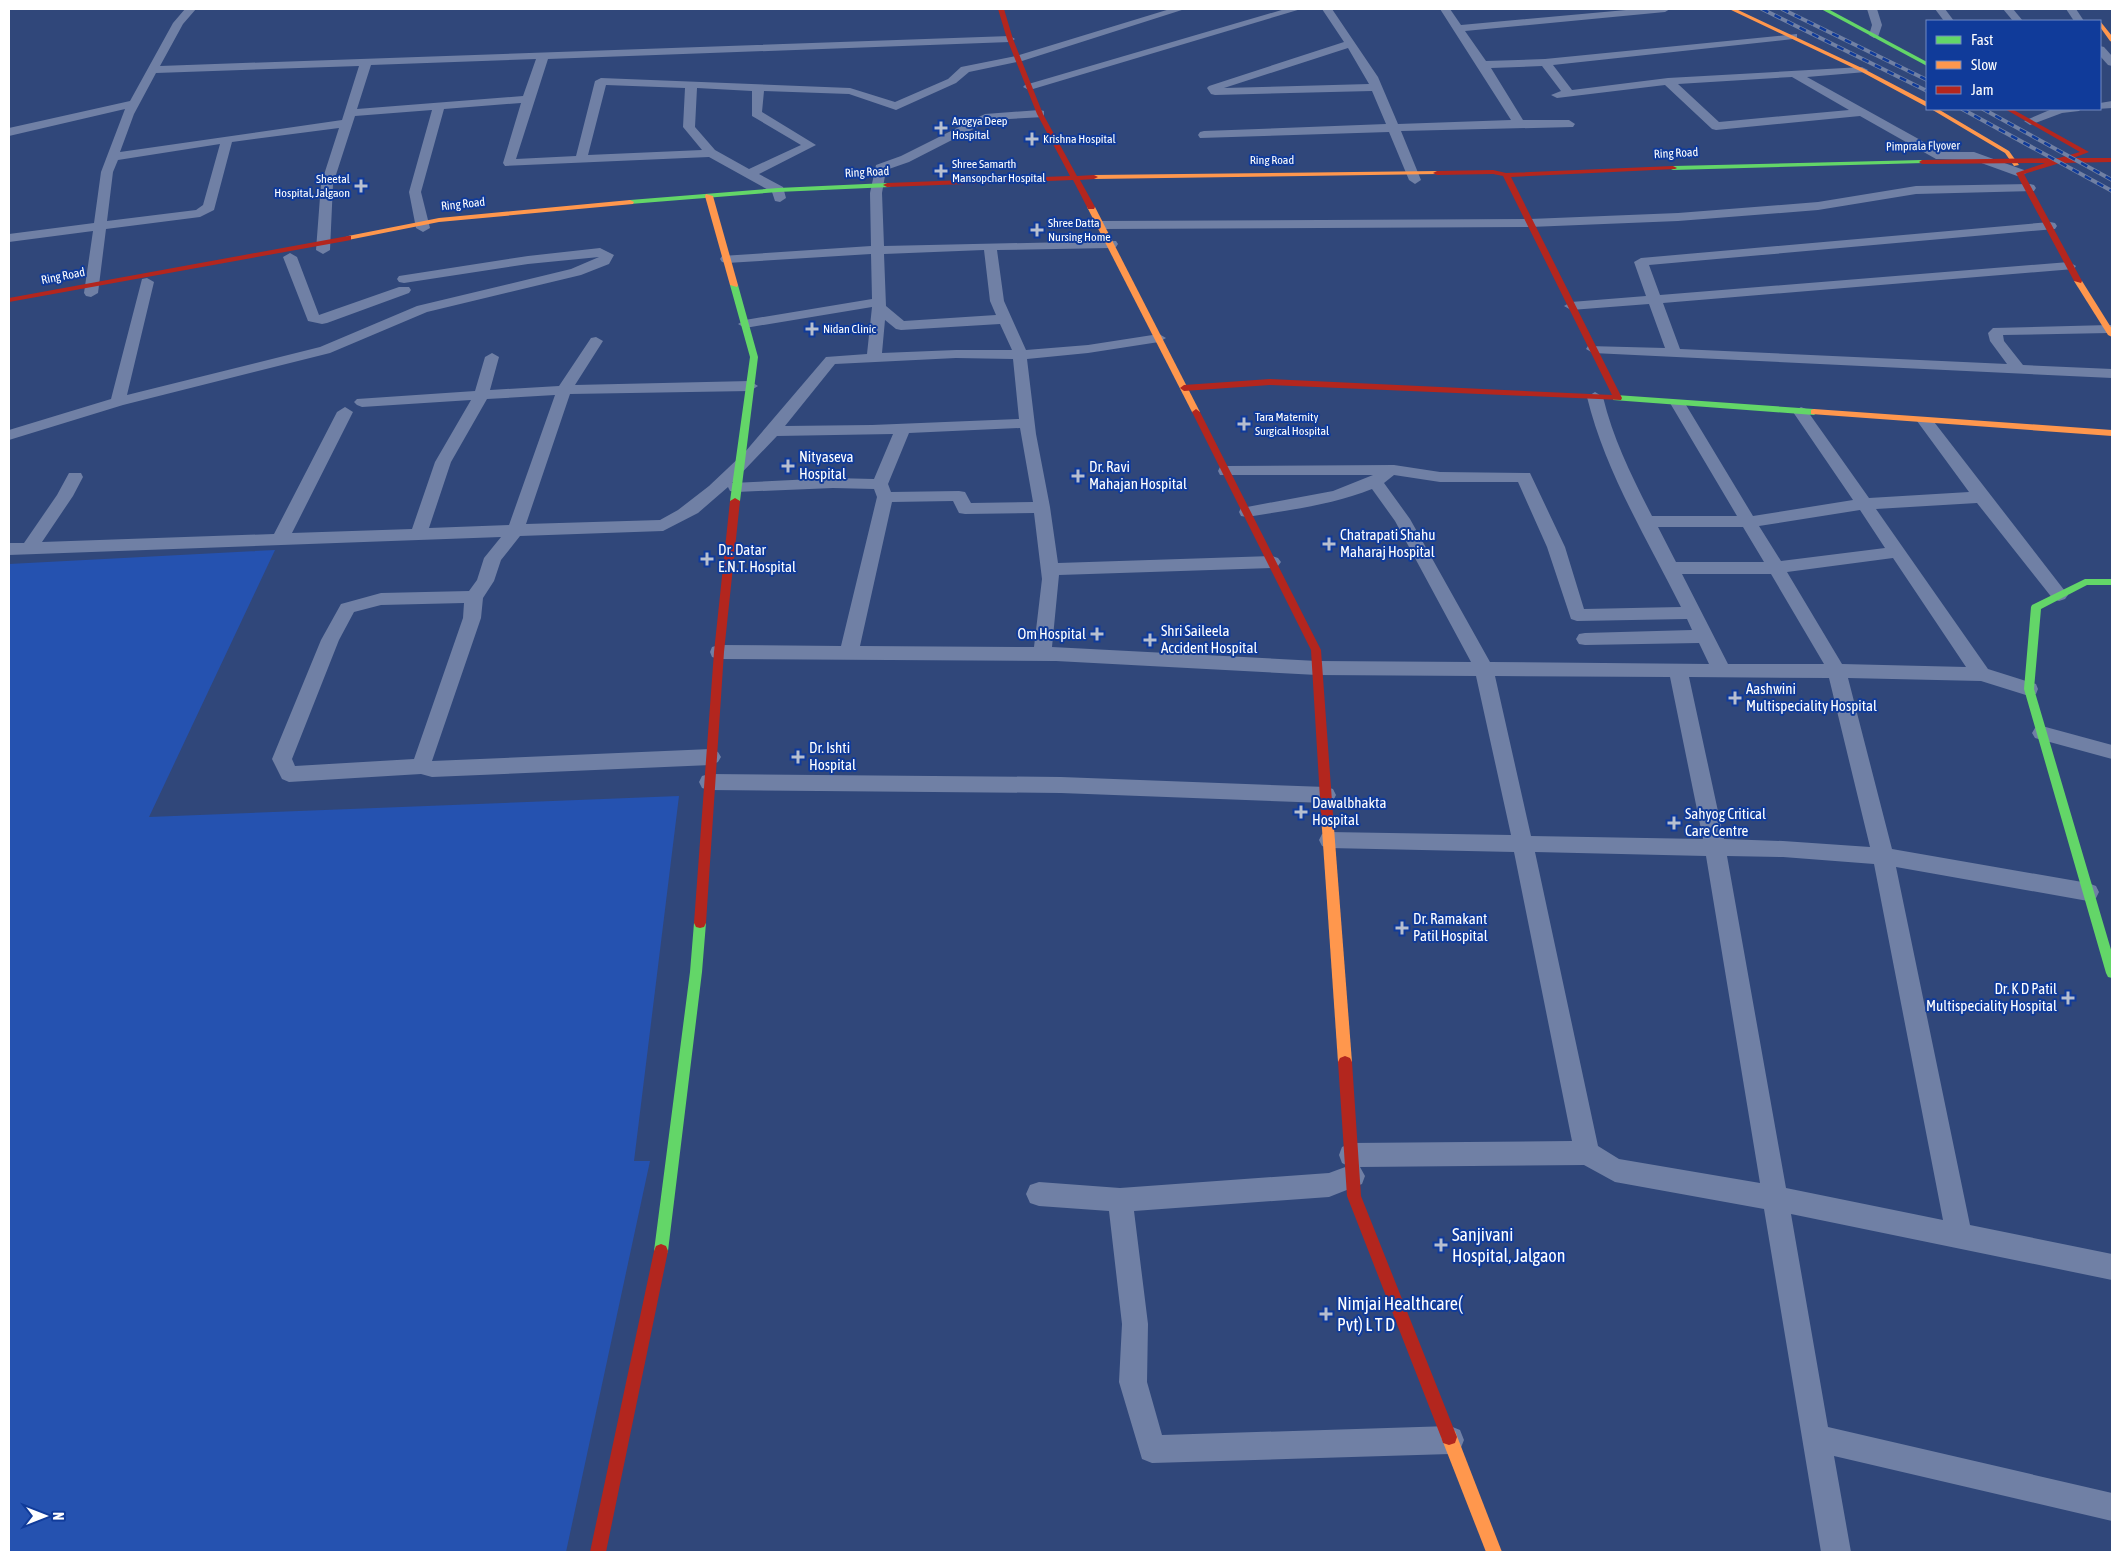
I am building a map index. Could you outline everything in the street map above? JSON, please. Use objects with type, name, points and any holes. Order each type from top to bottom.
[{"type":"main road","points":[[1001,9],[1010,39],[1040,114],[1111,244],[1316,650],[1354,1196],[1494,1552]]},
{"type":"main road","points":[[1732,9],[1793,36],[1926,104]]},
{"type":"main road","points":[[1824,9],[1926,63]]},
{"type":"main road","points":[[2101,25],[2112,40]]},
{"type":"main road","points":[[1936,110],[2007,152],[2030,188],[2069,266],[2110,332]]},
{"type":"main road","points":[[2010,110],[2112,165]]},
{"type":"main road","points":[[2020,172],[2086,152]]},
{"type":"main road","name":"Pimprala Flyover","points":[[1735,164],[1938,160],[2112,160]]},
{"type":"main road","name":"Ring Road","points":[[9,300],[92,288],[322,246],[422,225],[566,207],[710,200],[779,194],[1077,180],[1414,177],[1493,172],[1506,175],[1735,164]]},
{"type":"main road","points":[[1506,175],[1618,398]]},
{"type":"main road","points":[[598,1552],[658,1271],[696,972],[719,652],[738,468],[754,357],[710,200]]},
{"type":"main road","points":[[9,308],[92,288],[147,282],[290,257],[322,246]]},
{"type":"main road","points":[[1184,388],[1270,382],[1618,398],[2112,433]]},
{"type":"main road","points":[[2112,582],[2085,582],[2036,607],[2029,688],[2112,973]]},
{"type":"street","points":[[92,288],[107,172],[134,103],[178,23],[190,9]]},
{"type":"street","points":[[581,159],[601,81],[850,91],[896,106],[952,81],[966,69],[1018,58],[1180,9]]},
{"type":"street","points":[[1029,87],[1296,9]]},
{"type":"street","points":[[1327,9],[1376,87],[1414,177]]},
{"type":"street","points":[[1445,9],[1520,123]]},
{"type":"street","points":[[1545,9],[1554,21]]},
{"type":"street","points":[[1457,28],[1554,21],[1621,11],[1665,9]]},
{"type":"street","points":[[1872,9],[1877,25],[1874,35]]},
{"type":"street","points":[[1940,9],[1948,20]]},
{"type":"street","points":[[2008,9],[2017,20]]},
{"type":"street","points":[[2072,9],[2078,20]]},
{"type":"street","points":[[1483,65],[1545,62],[1793,36]]},
{"type":"street","points":[[152,70],[1010,39]]},
{"type":"street","points":[[1350,44],[1213,88],[1215,92],[1376,87]]},
{"type":"street","points":[[2101,50],[2112,63]]},
{"type":"street","points":[[543,56],[509,163],[711,153]]},
{"type":"street","points":[[1545,62],[1563,94],[1668,81],[1862,70]]},
{"type":"street","points":[[322,246],[327,184],[366,63]]},
{"type":"street","points":[[1794,74],[1940,156],[1974,156],[2020,172]]},
{"type":"street","points":[[1668,81],[1716,126],[1861,112]]},
{"type":"street","points":[[691,85],[689,127],[711,153],[749,174],[779,194]]},
{"type":"street","points":[[749,174],[810,144],[756,114],[758,88]]},
{"type":"street","points":[[113,157],[439,105],[528,99]]},
{"type":"street","points":[[9,132],[134,103]]},
{"type":"street","points":[[422,225],[415,192],[439,105]]},
{"type":"street","points":[[2030,121],[2060,110]]},
{"type":"street","points":[[874,358],[878,304],[876,250],[877,189],[880,168],[905,159],[989,117],[1040,114]]},
{"type":"street","points":[[1204,135],[1520,123],[1569,124]]},
{"type":"street","points":[[9,238],[100,224],[207,211],[227,139]]},
{"type":"street","points":[[1101,225],[1530,223],[1678,217],[1818,206],[1916,190],[2030,188]]},
{"type":"street","points":[[1674,353],[1641,262],[2050,226]]},
{"type":"street","points":[[727,259],[876,250],[1111,244]]},
{"type":"street","points":[[990,246],[997,301],[1020,356],[1027,423],[1042,507],[1050,569],[1051,580],[1042,654]]},
{"type":"street","points":[[9,435],[118,402],[325,350],[422,309],[576,272],[604,260],[607,255],[600,252],[528,260],[404,285],[316,320],[313,318],[290,257]]},
{"type":"street","points":[[1571,306],[2069,266]]},
{"type":"street","points":[[118,402],[147,282]]},
{"type":"street","points":[[878,304],[901,326],[1005,319]]},
{"type":"street","points":[[745,324],[878,304]]},
{"type":"street","points":[[2019,370],[1997,341],[1995,333],[1998,331],[2110,332]]},
{"type":"street","points":[[9,549],[663,525],[694,507],[738,468],[772,431],[831,360],[956,354],[1020,356],[1088,349],[1159,338]]},
{"type":"street","points":[[421,766],[472,618],[474,597],[485,581],[493,558],[516,530],[564,390],[596,341]]},
{"type":"street","points":[[1593,349],[2112,374]]},
{"type":"street","points":[[419,533],[442,462],[481,396],[492,357]]},
{"type":"street","points":[[362,402],[564,390],[750,386]]},
{"type":"street","points":[[1595,397],[1602,425],[1620,469],[1648,521],[1722,671]]},
{"type":"street","points":[[1678,403],[1774,568],[1837,670],[1883,856],[1959,1236]]},
{"type":"street","points":[[280,539],[345,412]]},
{"type":"street","points":[[1801,412],[1981,674]]},
{"type":"street","points":[[1925,421],[1950,459],[2024,548],[2059,596]]},
{"type":"street","points":[[772,431],[1027,423]]},
{"type":"street","points":[[849,652],[883,490],[903,428]]},
{"type":"street","points":[[1226,471],[1394,470],[1440,477],[1524,477],[1556,547],[1577,616],[1692,613]]},
{"type":"street","points":[[1247,512],[1313,500],[1368,486],[1394,470]]},
{"type":"street","points":[[29,548],[65,496],[74,477]]},
{"type":"street","points":[[1375,482],[1402,519],[1484,669],[1523,844],[1587,1153]]},
{"type":"street","points":[[736,487],[833,483],[883,490],[959,496],[965,509],[1042,507]]},
{"type":"street","points":[[1648,521],[1748,522],[1864,504],[1981,496]]},
{"type":"street","points":[[1670,568],[1774,568],[1896,552]]},
{"type":"street","points":[[1050,569],[1272,562]]},
{"type":"street","points":[[474,597],[381,599],[347,608],[330,640],[282,759],[289,774],[421,766],[432,768],[711,757]]},
{"type":"street","points":[[1585,639],[1705,636]]},
{"type":"street","points":[[719,652],[1042,654],[1317,668],[1678,671],[1837,670],[1981,674],[2029,688]]},
{"type":"street","points":[[1678,671],[1715,848],[1836,1552]]},
{"type":"street","points":[[2042,733],[2112,752]]},
{"type":"street","points":[[709,782],[1061,785],[1326,795]]},
{"type":"street","points":[[1329,840],[1783,849],[1883,856],[2088,892]]},
{"type":"street","points":[[1039,1194],[1120,1200],[1329,1185],[1352,1165],[1587,1153],[1616,1170],[1774,1198],[2112,1267]]},
{"type":"street","points":[[1120,1200],[1136,1324],[1133,1382],[1152,1449],[1450,1440]]},
{"type":"street","points":[[1816,1438],[2112,1507]]},
{"type":"shaded area","points":[[275,550],[149,817],[679,796],[634,1161],[650,1161],[566,1552],[9,1552],[9,564]]},
{"type":"railway","points":[[1762,9],[1926,91]]},
{"type":"railway","points":[[1782,9],[1926,80]]},
{"type":"railway","points":[[1964,110],[2112,191]]},
{"type":"railway","points":[[1985,110],[2112,180]]},
{"type":"traffic: fast","points":[[1824,9],[1926,63]]},
{"type":"traffic: fast","points":[[1673,168],[1922,162]]},
{"type":"traffic: fast","points":[[630,202],[778,190],[887,185]]},
{"type":"traffic: fast","points":[[734,285],[754,357],[735,501]]},
{"type":"traffic: fast","points":[[1616,398],[1814,412]]},
{"type":"traffic: fast","points":[[2112,582],[2085,582],[2036,607],[2029,689],[2112,973]]},
{"type":"traffic: fast","points":[[661,1251],[696,972],[700,923]]},
{"type":"traffic: slow","points":[[1732,9],[1862,70],[1926,104]]},
{"type":"traffic: slow","points":[[2101,24],[2112,40]]},
{"type":"traffic: slow","points":[[1936,110],[2007,152],[2016,165]]},
{"type":"traffic: slow","points":[[1094,177],[1437,173]]},
{"type":"traffic: slow","points":[[709,196],[734,285]]},
{"type":"traffic: slow","points":[[348,238],[439,220],[630,202]]},
{"type":"traffic: slow","points":[[1091,207],[1196,412]]},
{"type":"traffic: slow","points":[[2078,281],[2112,335]]},
{"type":"traffic: slow","points":[[1814,412],[2112,433]]},
{"type":"traffic: slow","points":[[1327,815],[1345,1062]]},
{"type":"traffic: slow","points":[[1449,1437],[1494,1552]]},
{"type":"traffic: jam","points":[[1001,9],[1010,39],[1040,114],[1091,207]]},
{"type":"traffic: jam","points":[[2010,110],[2086,152],[2020,173],[2078,281]]},
{"type":"traffic: jam","points":[[1922,162],[2112,160]]},
{"type":"traffic: jam","points":[[1437,173],[1493,172],[1506,175],[1673,168]]},
{"type":"traffic: jam","points":[[1506,175],[1618,398]]},
{"type":"traffic: jam","points":[[887,185],[1094,177]]},
{"type":"traffic: jam","points":[[9,300],[348,238]]},
{"type":"traffic: jam","points":[[1184,388],[1270,382],[1616,398]]},
{"type":"traffic: jam","points":[[1196,412],[1316,650],[1327,815]]},
{"type":"traffic: jam","points":[[700,923],[719,652],[735,501]]},
{"type":"traffic: jam","points":[[1345,1062],[1354,1196],[1449,1437]]},
{"type":"traffic: jam","points":[[598,1552],[661,1251]]},
{"type":"place","name":"Arogya Deep Hospital","points":[[941,128]]},
{"type":"place","name":"Krishna Hospital","points":[[1032,139]]},
{"type":"place","name":"Shree Samarth Mansopchar Hospital","points":[[941,171]]},
{"type":"place","name":"Sheetal Hospital, Jalgaon","points":[[361,186]]},
{"type":"place","name":"Shree Datta Nursing Home","points":[[1037,230]]},
{"type":"place","name":"Nidan Clinic","points":[[812,329]]},
{"type":"place","name":"Tara Maternity Surgical Hospital","points":[[1244,424]]},
{"type":"place","name":"Nityaseva Hospital","points":[[788,466]]},
{"type":"place","name":"Dr. Ravi Mahajan Hospital","points":[[1078,476]]},
{"type":"place","name":"Chatrapati Shahu Maharaj Hospital","points":[[1329,544]]},
{"type":"place","name":"Dr. Datar E.N.T. Hospital","points":[[707,559]]},
{"type":"place","name":"Om Hospital","points":[[1097,634]]},
{"type":"place","name":"Shri Saileela Accident Hospital","points":[[1150,640]]},
{"type":"place","name":"Aashwini Multispeciality Hospital","points":[[1735,698]]},
{"type":"place","name":"Dr. Ishti Hospital","points":[[798,757]]},
{"type":"place","name":"Dawalbhakta Hospital","points":[[1301,812]]},
{"type":"place","name":"Sahyog Critical Care Centre","points":[[1674,823]]},
{"type":"place","name":"Dr. Ramakant Patil Hospital","points":[[1402,928]]},
{"type":"place","name":"Dr. K D Patil Multispeciality Hospital","points":[[2068,998]]},
{"type":"place","name":"Sanjivani Hospital, Jalgaon","points":[[1441,1245]]},
{"type":"place","name":"Nimjai Healthcare( Pvt) L T D","points":[[1326,1314]]}]
